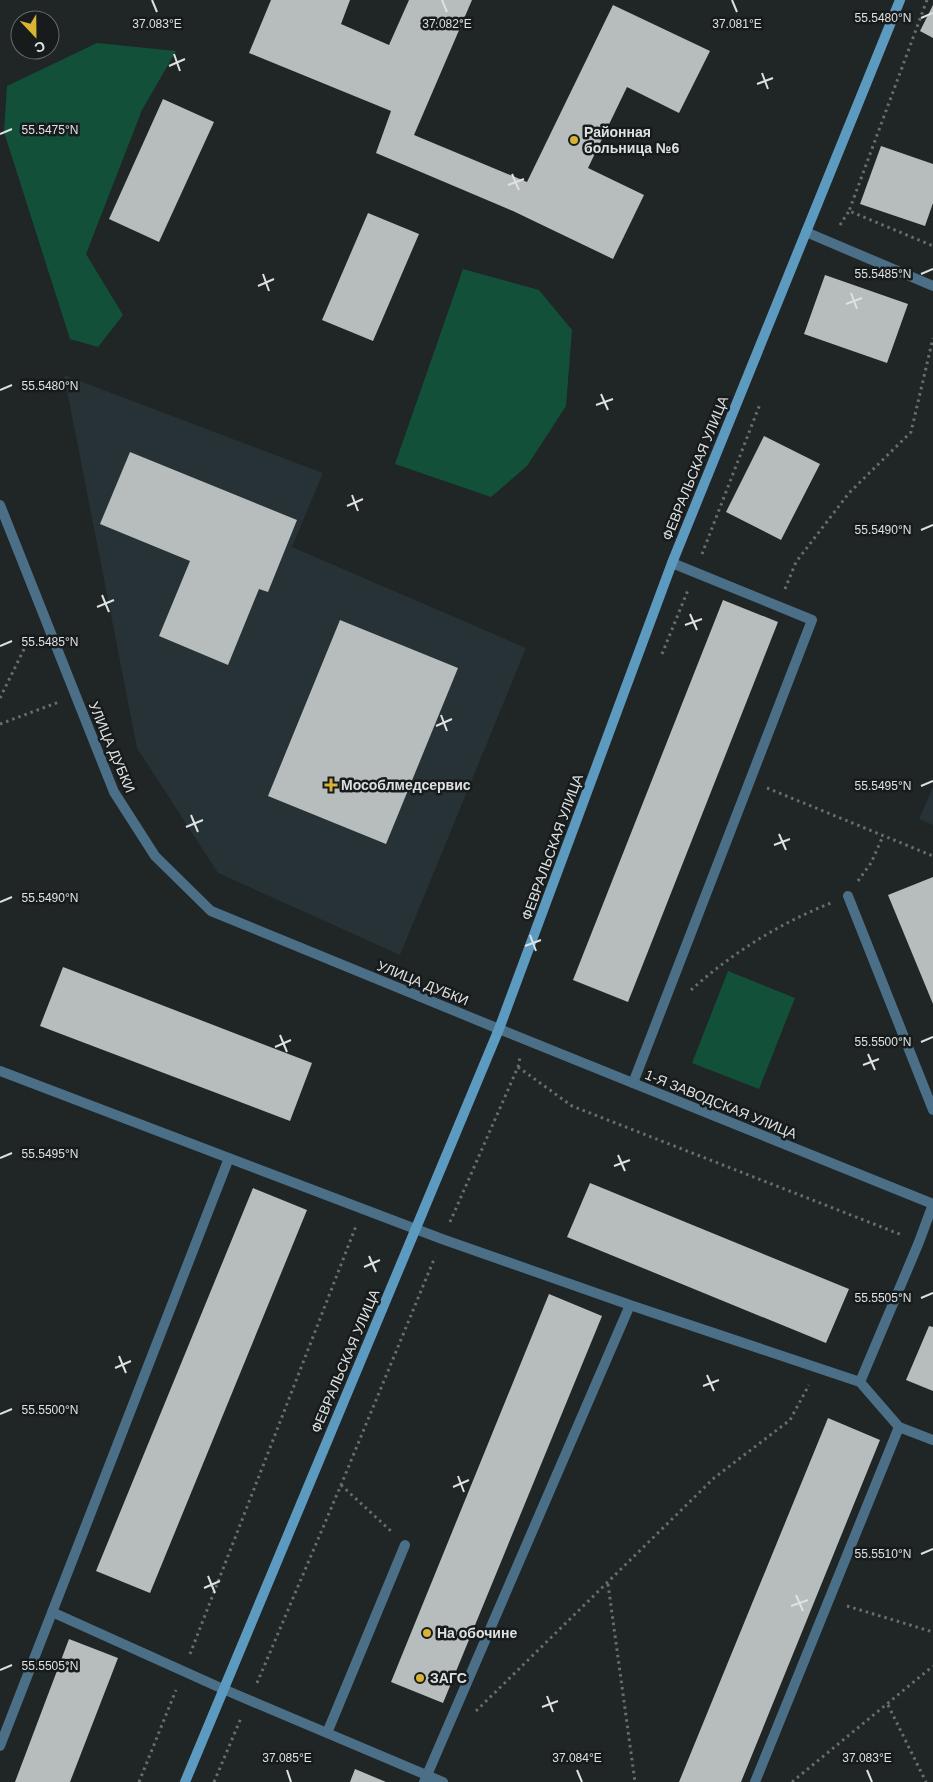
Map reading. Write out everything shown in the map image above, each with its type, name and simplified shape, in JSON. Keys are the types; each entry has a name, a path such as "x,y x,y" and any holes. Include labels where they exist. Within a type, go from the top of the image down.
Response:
{"main road":[{"name":"ФЕВРАЛЬСКАЯ УЛИЦА","path":"185,1782 499,1029 672,563 900,0"}],"street":[{"path":"806,232 933,286"},
{"name":"УЛИЦА ДУБКИ","path":"0,505 114,792 155,856 211,910 499,1029"},
{"path":"633,1083 812,620 672,563"},
{"path":"848,896 933,1110"},
{"name":"1-Я ЗАВОДСКАЯ УЛИЦА","path":"499,1029 933,1204"},
{"path":"0,1071 416,1228 442,1240 860,1382 899,1426 933,1440"},
{"path":"0,1746 230,1158"},
{"path":"860,1382 933,1204"},
{"path":"426,1779 630,1305"},
{"path":"755,1782 899,1426"},
{"path":"327,1733 405,1545"},
{"path":"52,1612 223,1689 327,1733 426,1779 443,1782"}],"path":[{"path":"829,243 849,211 927,0"},
{"path":"849,211 933,246"},
{"path":"778,607 796,562 837,508 849,493 911,432 933,338"},
{"path":"658,662 763,397"},
{"path":"0,698 42,612"},
{"path":"0,724 76,695"},
{"path":"750,781 933,856"},
{"path":"684,996 735,954 796,917 848,896 871,863 883,836"},
{"path":"214,1782 342,1485 442,1240 518,1067 522,1039"},
{"path":"518,1067 572,1106 919,1242"},
{"path":"139,1782 184,1671 363,1208"},
{"path":"472,1715 608,1584 714,1478 790,1420 811,1381"},
{"path":"342,1485 405,1545"},
{"path":"608,1584 635,1782"},
{"path":"829,1601 933,1632"},
{"path":"792,1782 933,1666"},
{"path":"888,1704 926,1782"}],"shaded area":[{"path":"64,375 323,473 292,547 526,648 400,955 218,873 137,748"},
{"path":"933,787 933,825 919,819"}],"green space":[{"path":"97,43 176,51 142,110 86,254 123,315 98,347 70,339 4,132 7,86"},
{"path":"463,269 539,290 572,330 566,406 527,466 491,497 395,464"},
{"path":"728,971 795,998 759,1089 692,1063"}],"building":[{"path":"271,0 350,0 341,24 389,45 409,0 472,0 414,135 527,182 613,5 710,51 679,113 627,87 588,168 644,195 613,259 513,211 376,153 391,111 249,53"},
{"path":"933,5 933,38 920,31"},
{"path":"163,99 214,122 159,242 109,219"},
{"path":"881,146 933,164 933,203 925,226 860,204"},
{"path":"368,213 419,234 373,341 322,320"},
{"path":"825,275 908,304 887,363 804,334"},
{"path":"764,436 820,464 781,540 726,512"},
{"path":"130,452 297,520 268,592 259,589 228,665 159,636 190,561 100,524"},
{"path":"723,600 778,622 628,1002 573,980"},
{"path":"340,620 458,668 386,844 268,796"},
{"path":"933,877 933,1004 888,895"},
{"path":"63,967 312,1063 290,1121 40,1026"},
{"path":"590,1183 849,1289 826,1343 567,1237"},
{"path":"253,1188 307,1210 150,1593 96,1571"},
{"path":"549,1294 602,1316 443,1703 391,1682"},
{"path":"929,1326 933,1327 933,1391 906,1380"},
{"path":"828,1418 880,1440 741,1782 679,1782"},
{"path":"69,1639 118,1658 70,1782 15,1782"},
{"path":"355,1769 386,1782 350,1782"}],"place":[{"name":"Районная больница №6","path":"574,140"},
{"name":"Мособлмедсервис","path":"331,785"},
{"name":"На обочине","path":"427,1633"},
{"name":"ЗАГС","path":"420,1678"}]}
